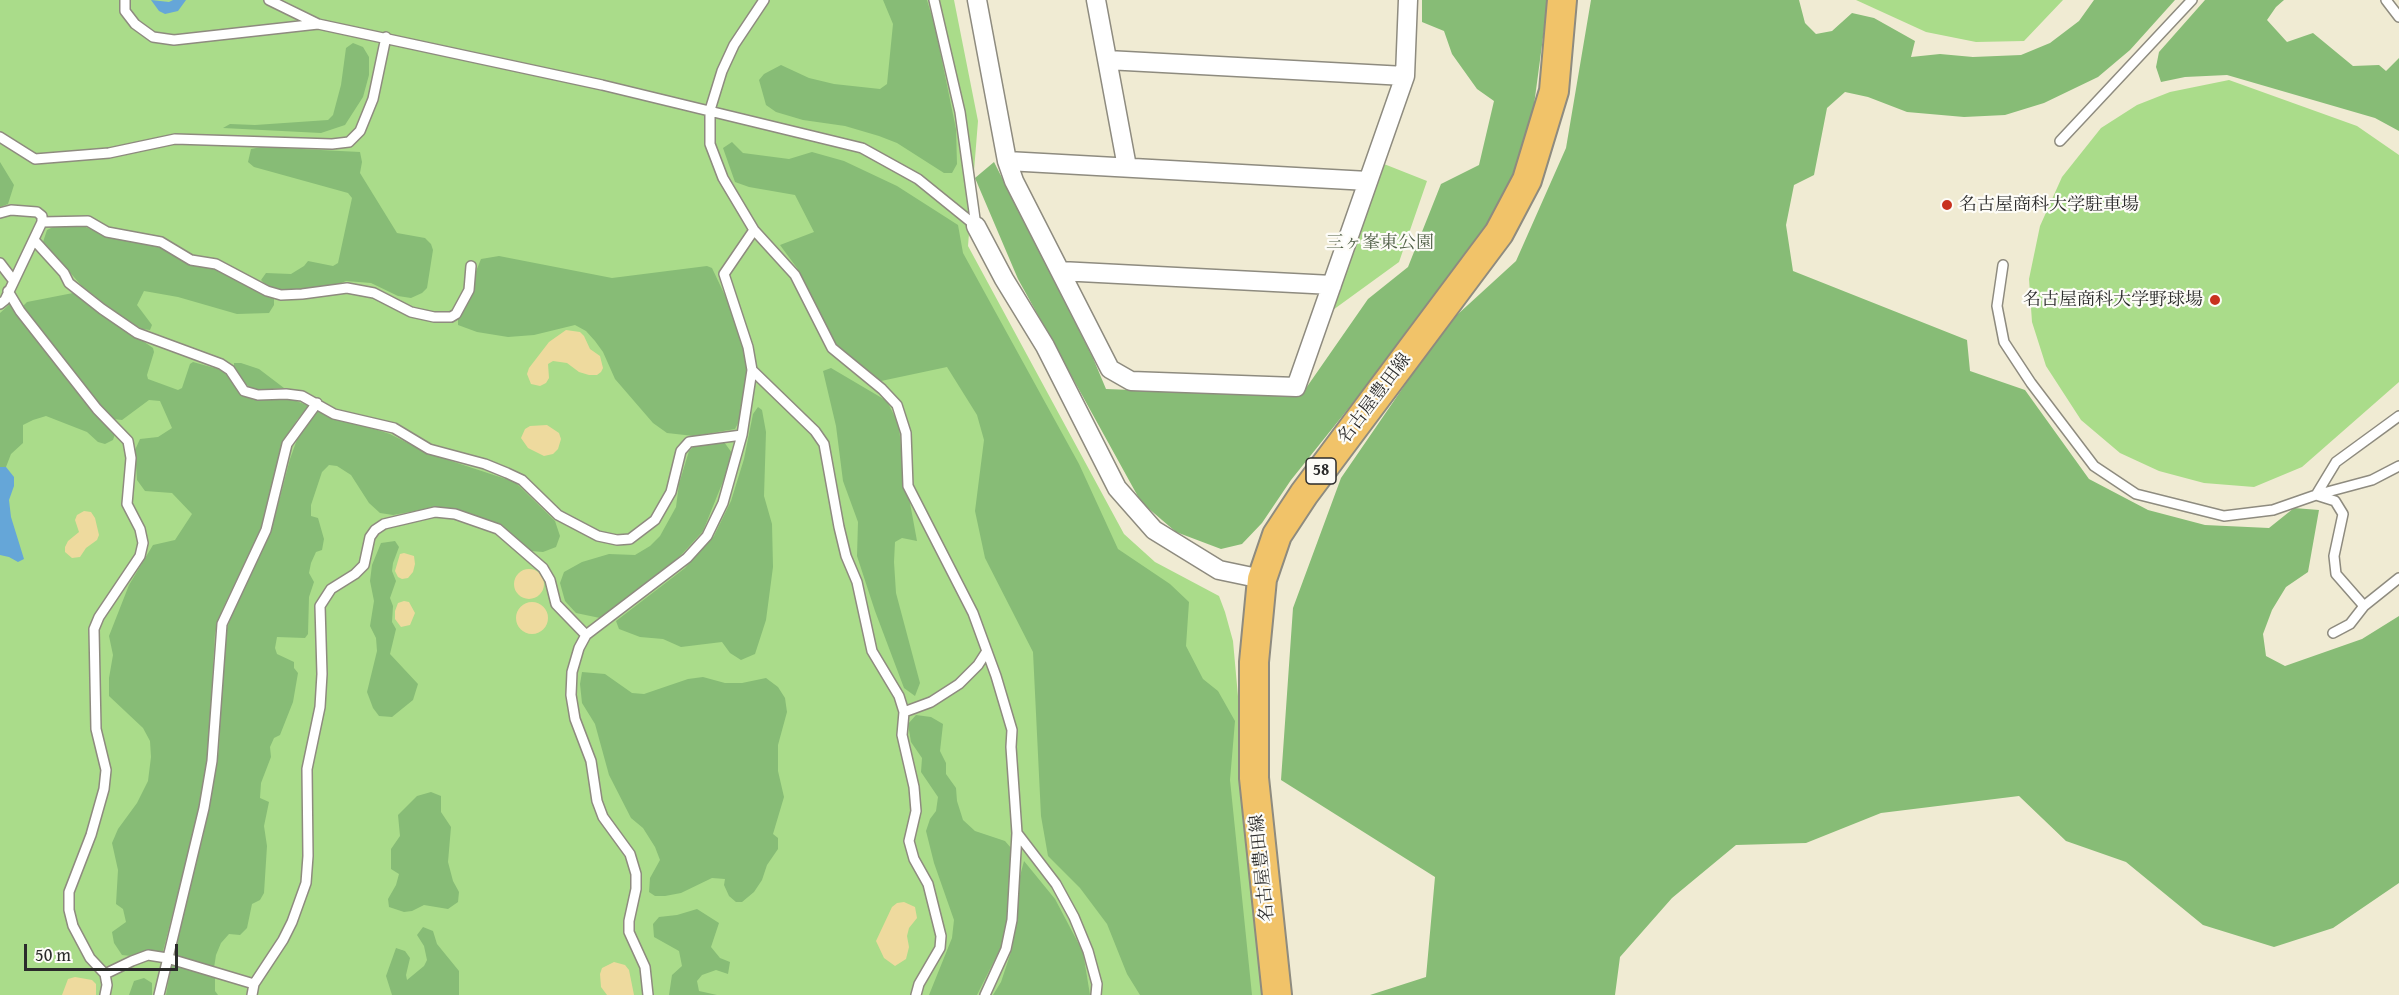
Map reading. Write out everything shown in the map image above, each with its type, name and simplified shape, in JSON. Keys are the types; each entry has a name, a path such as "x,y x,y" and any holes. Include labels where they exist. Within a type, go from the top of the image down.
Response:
{"main road":[{"name":"名古屋豊田線","path":"1277,995 1254,777 1254,662 1262,579 1277,535 1304,494 1499,233 1527,180 1554,91 1562,0"}],"street":[{"path":"977,0 1007,161 1014,181 1110,369 1131,381 1296,387 1405,76 1408,0"},
{"path":"1096,0 1127,167"},
{"path":"1107,60 1405,76"},
{"path":"1007,161 1368,181"},
{"path":"976,226 1004,279 1045,346 1117,488 1154,530 1219,570 1262,579"},
{"path":"1060,270 1332,285"}],"lane":[{"path":"125,0 124,11 135,24 153,37 174,40 318,24"},
{"path":"269,0 318,24 386,37 710,110 862,148 918,179 976,226"},
{"path":"764,0 734,45 722,71 710,110 710,144 723,178 754,230 795,275 832,348 882,388 897,405 906,433 908,486 973,613 987,651 1012,730 1011,747 1017,833 1012,920 1006,949 985,995"},
{"path":"934,0 960,112 976,226"},
{"path":"2060,141 2192,0"},
{"path":"2386,0 2399,17"},
{"path":"0,137 35,159 109,153 176,139 332,144 349,142 360,130 373,99 386,37"},
{"path":"0,213 11,210 37,212 42,216 42,222 34,240 0,304"},
{"path":"42,222 88,221 107,231 161,242 190,260 216,264 274,293 302,294 347,288 374,293 411,312 434,317 451,317 456,314 469,290 471,266"},
{"path":"648,995 645,967 629,932 636,874 630,854 603,817 597,801 591,762 575,719 571,695 572,672 579,648 586,635 687,558 707,536 723,503 742,435 752,370 739,318 724,274 754,230"},
{"path":"34,240 64,273 69,283 102,309 137,333 204,360 221,364 230,370 244,391 258,395 302,396 334,414 394,428 429,449 485,464 507,473 522,480 558,515 571,524 598,536 617,540 630,539 655,520 671,492 681,451 689,442 742,435"},
{"path":"0,263 13,280"},
{"path":"2003,265 1997,306 2004,342 2031,383 2094,466 2136,494 2224,516 2273,510 2316,495 2372,480 2399,466"},
{"path":"8,291 20,311 97,409 128,441 131,458 127,504 140,530 143,543 140,556 99,617 94,629 96,729 106,771 104,789 91,835 69,892 69,910 73,926 90,957 105,974 107,985 105,995"},
{"path":"752,370 815,431 824,444 839,527 846,556 857,582 872,651 899,696 904,712 902,735 914,788 916,811 909,841 914,859 928,884 941,936 940,948 918,984 916,995"},
{"path":"159,995 204,808 212,761 222,624 266,530 287,444 317,404"},
{"path":"2316,495 2336,462 2399,416"},
{"path":"2316,495 2335,501 2343,514 2334,556 2336,574 2364,606"},
{"path":"252,995 254,984 283,940 306,883 308,769 320,707 322,674 320,606 331,589 355,574 364,565 370,537 375,530 384,524 435,512 455,514 498,529 543,568 550,580 556,604 586,635"},
{"path":"2333,633 2350,624 2364,606 2399,578"},
{"path":"904,712 931,702 959,684 978,665 987,651"},
{"path":"1017,833 1056,884 1074,917 1088,951 1096,984 1096,995"},
{"path":"105,974 148,955 167,958 254,984"}],"green space":[{"path":"0,0 954,0 978,121 968,246 1124,534 1155,562 1219,596 1225,612 1233,641 1265,995 0,995"},
{"path":"883,0 927,0 935,27 956,129 957,164 952,173 944,173 897,143 879,136 845,126 803,120 776,112 766,105 759,80 764,74 781,65 809,78 834,84 880,89 887,84 893,24"},
{"path":"1422,0 1548,0 1532,120 1520,163 1503,205 1473,253 1291,480 1262,523 1242,544 1221,549 1176,532 1141,502 1018,279 975,178 994,162 1093,358 1106,389 1287,396 1304,391 1368,299 1408,267 1441,184 1479,165 1494,101 1477,89 1452,54 1444,31 1422,22"},
{"path":"1591,0 1799,0 1805,23 1816,34 1832,31 1852,13 1874,18 1915,41 1911,57 1940,54 1973,57 2021,55 2050,43 2079,21 2094,0 2175,0 2130,50 2098,77 2044,103 2005,115 1964,117 1907,112 1868,97 1845,92 1827,108 1814,175 1794,185 1786,225 1793,271 1967,340 1970,371 2025,390 2089,479 2148,510 2205,525 2269,528 2294,508 2319,510 2308,572 2286,587 2272,610 2263,634 2266,656 2285,666 2362,639 2399,616 2399,883 2333,928 2274,947 2203,925 2126,862 2066,841 2019,796 1881,813 1806,843 1736,845 1672,898 1620,957 1615,995 1370,995 1426,977 1435,877 1281,780 1293,608 1341,478 1446,325 1516,261 1566,148"},
{"path":"1856,0 2063,0 2024,41 1976,42 1926,32"},
{"path":"2205,0 2284,0 2267,20 2287,42 2313,33 2353,66 2379,65 2386,71 2399,58 2399,131 2375,118 2227,75 2185,77 2161,82 2156,67 2159,52"},
{"path":"353,43 363,47 369,57 369,75 363,97 345,125 321,133 223,128 230,124 255,125 328,120 333,115 341,85 346,48"},
{"name":"名古屋商科大学野球場","path":"2229,80 2357,126 2399,155 2399,382 2302,467 2254,487 2204,483 2159,471 2120,453 2081,420 2046,366 2032,322 2029,279 2040,226 2062,177 2101,128 2137,105 2170,92"},
{"path":"732,142 743,153 789,159 812,152 844,161 897,186 958,225 963,253 1079,464 1118,549 1170,584 1189,602 1186,646 1203,679 1218,691 1235,721 1230,780 1252,995 1140,995 1127,974 1107,924 1080,888 1048,856 1041,816 1033,652 985,558 975,511 984,440 977,415 947,367 881,381 836,345 797,268 780,245 814,232 795,195 749,187 735,182 723,148"},
{"path":"261,147 360,152 362,162 360,173 397,233 425,238 431,244 433,250 427,288 411,298 398,296 371,283 346,281 332,287 284,290 268,287 261,280 266,273 291,274 308,261 333,266 338,263 352,198 348,193 254,167 248,162 251,149"},
{"path":"0,162 14,185 8,204 0,207"},
{"name":"三ヶ峯東公園","path":"1384,164 1427,181 1399,262 1326,315"},
{"path":"61,223 83,226 110,237 157,245 187,263 215,268 266,294 274,299 274,305 269,313 237,314 178,297 144,291 137,305 152,325 150,330 142,329 120,316 81,285 43,242 47,230"},
{"path":"499,256 612,278 707,266 712,268 730,306 744,351 747,372 740,419 735,429 694,436 667,433 653,423 615,379 603,352 595,341 586,331 575,325 534,335 508,337 477,332 458,325 458,316 481,259"},
{"path":"73,293 153,348 148,379 178,390 182,388 190,364 193,362 225,373 241,394 254,400 289,398 309,406 297,420 281,446 260,531 222,610 215,633 207,768 163,951 147,951 131,956 122,955 114,943 112,932 126,922 123,909 116,904 118,870 112,843 118,829 137,803 148,781 150,741 143,728 109,696 113,655 109,636 129,585 153,545 175,540 192,514 172,493 145,491 137,480 135,450 140,439 158,437 172,428 160,401 149,400 122,420 113,419 96,401 22,307 27,302"},
{"path":"10,304 93,411 115,434 113,440 105,444 98,442 87,432 46,416 23,425 23,443 11,454 6,467 0,467 0,313"},
{"path":"234,363 259,369 284,388 260,390 251,388 244,383 234,368"},
{"path":"831,368 887,401 899,425 904,485 917,541 902,538 895,542 894,562 896,593 920,683 915,696 904,688 857,556 858,522 843,481 836,426 823,371"},
{"path":"758,407 762,410 766,432 764,496 772,524 773,567 766,620 755,654 741,660 730,653 722,642 681,647 663,639 640,637 619,629 616,621 685,568 714,536 731,501 744,459 753,414"},
{"path":"318,411 390,434 427,453 515,482 555,521 560,536 556,547 543,552 531,551 499,525 458,510 437,507 393,515 380,513 369,503 351,475 337,466 329,465 322,472 311,505 311,516 318,518 324,539 322,550 316,552 309,573 314,582 309,597 308,634 305,638 277,637 275,648 277,654 294,662 294,668 298,673 293,702 280,735 274,738 270,747 271,757 261,783 260,798 269,802 264,826 267,846 264,893 260,900 252,904 247,928 240,935 229,934 221,943 214,968 172,955 203,837 219,750 223,640 238,597 271,532 299,434"},
{"path":"724,442 732,453 728,469 703,531 654,579 600,618 576,613 565,601 560,583 564,572 582,562 609,554 635,555 650,546 660,536 676,507 679,484 689,451 693,447 707,443"},
{"path":"395,541 399,547 393,563 392,571 396,581 390,598 393,606 392,622 396,629 390,654 418,684 413,700 392,717 379,716 367,692 377,651 376,638 370,626 374,601 370,581 372,565 381,543"},
{"path":"582,672 605,674 632,693 644,694 688,679 703,677 725,683 742,683 766,678 778,687 785,698 787,712 778,745 778,771 784,797 773,834 778,838 778,849 767,865 762,880 754,892 742,902 736,902 729,896 724,885 725,879 712,878 681,893 665,896 655,896 649,892 650,878 660,860 643,828 631,818 609,775 595,724 582,703 580,684"},
{"path":"916,715 931,717 943,724 940,751 946,763 946,774 956,788 957,801 963,820 975,831 1005,841 1011,848 1009,913 1001,947 977,995 929,995 952,938 954,920 934,863 926,831 936,811 938,797 921,772 922,758 911,742 908,724"},
{"path":"431,792 441,796 441,812 451,827 448,862 453,881 459,892 458,902 448,909 424,905 404,912 389,907 388,899 399,874 391,869 391,849 400,836 398,815 417,796"},
{"path":"1024,861 1055,899 1083,952 1090,995 993,995 1001,982 1012,949 1020,876"},
{"path":"697,909 719,923 711,947 720,958 730,962 728,974 716,970 702,975 697,981 699,991 717,995 669,995 672,975 682,966 679,951 654,937 653,924 659,917"},
{"path":"423,927 433,931 437,944 459,971 459,995 392,995 386,976 396,948 405,951 410,958 407,980 424,966 427,960 424,946 417,935"},
{"path":"178,964 215,974 215,991 218,995 166,995 171,966"},
{"path":"144,978 152,983 152,995 129,995 134,981"}],"sand":[{"path":"566,330 580,332 584,336 590,349 600,356 603,368 601,372 597,375 589,375 579,372 567,363 553,361 548,364 549,378 546,383 540,386 531,384 527,374 529,368 549,342"},
{"path":"547,425 559,433 561,439 558,449 553,454 544,456 528,448 521,438 525,429 530,426"},
{"path":"84,511 91,512 95,518 99,535 80,557 72,558 65,552 65,547 68,541 79,532 75,520 77,515"},
{"path":"400,554 414,556 415,564 408,578 402,579 395,571"},
{"path":"529,569 535,570 543,578 543,590 535,598 529,599 523,598 515,590 514,584 515,578 523,570"},
{"path":"409,602 415,613 410,625 401,627 395,619 395,611 398,603"},
{"path":"532,602 544,606 548,618 544,630 532,634 520,630 516,618 520,606"},
{"path":"904,902 915,907 917,918 909,928 907,936 909,947 906,959 895,966 884,958 876,941 892,907"},
{"path":"614,962 625,965 629,970 634,995 607,995 601,987 602,968"},
{"path":"75,977 92,980 96,984 96,995 62,995 68,979"}],"water":[{"path":"151,0 169,2 186,0 178,11 165,14 159,11"},
{"path":"0,467 6,467 14,477 14,486 9,500 11,517 24,559 18,562 0,555"}],"place":[{"name":"名古屋商科大学駐車場","path":"1947,205"},
{"name":"名古屋商科大学野球場","path":"2215,300"}]}
